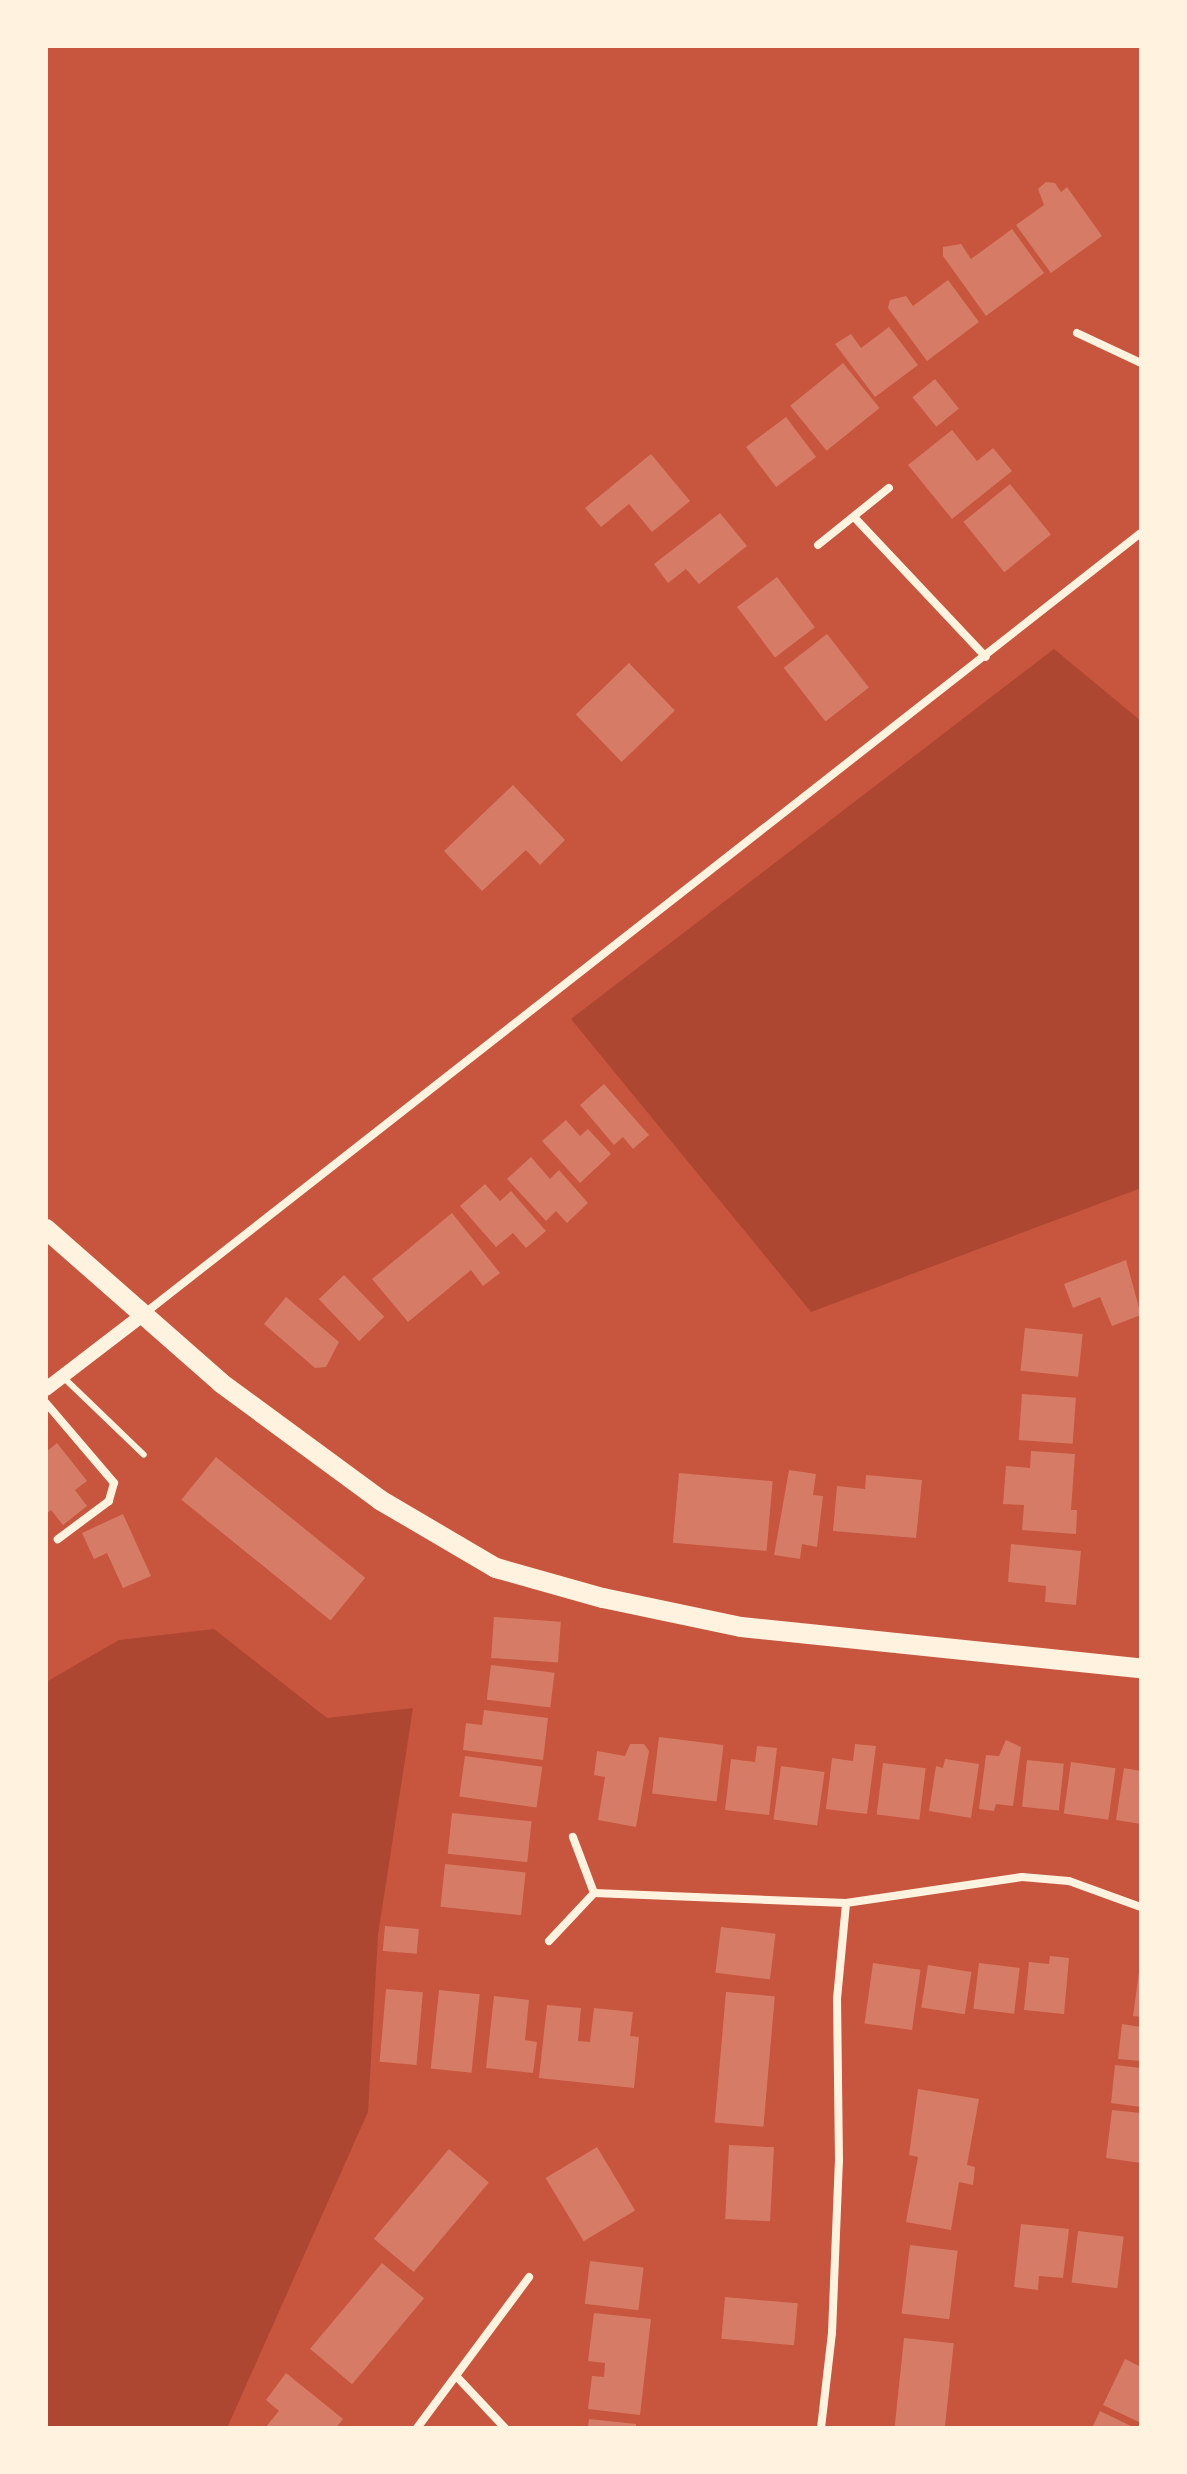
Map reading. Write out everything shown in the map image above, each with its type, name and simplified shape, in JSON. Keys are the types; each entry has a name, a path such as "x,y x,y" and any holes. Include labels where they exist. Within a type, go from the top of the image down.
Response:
{"main road":[{"path":"46,1229 141,1316 221,1383 380,1500 496,1568 603,1598 741,1627 1141,1668"}],"street":[{"path":"1077,333 1141,363"},
{"path":"818,545 889,488"},
{"path":"854,517 986,657"},
{"path":"46,1389 1141,533"},
{"path":"46,1403 114,1483 109,1501 58,1539"},
{"path":"573,1837 594,1893"},
{"path":"549,1941 594,1893 846,1903 1022,1877 1069,1881 1141,1907"},
{"path":"821,2428 832,2333 839,2161 837,1999 846,1903"},
{"path":"417,2428 458,2378 529,2277"},
{"path":"458,2378 505,2428"}],"lane":[{"path":"63,1377 144,1455"}],"shaded area":[{"path":"1054,649 1141,721 1141,1188 811,1312 571,1019"},
{"path":"214,1629 327,1718 413,1708 378,1935 368,2112 227,2428 46,2428 46,1682 119,1640"}],"building":[{"path":"1046,182 1055,183 1061,192 1067,187 1102,236 1051,273 1016,225 1044,205 1038,189"},
{"path":"1012,229 1044,273 986,316 943,256 943,247 961,244 971,259"},
{"path":"948,280 979,322 927,361 888,308 890,300 906,296 913,306"},
{"path":"889,327 918,365 875,397 835,344 851,334 861,348"},
{"path":"843,363 880,408 827,451 790,406"},
{"path":"935,379 959,409 936,427 912,397"},
{"path":"786,417 816,457 776,487 746,447"},
{"path":"952,430 977,461 993,448 1012,471 952,519 908,465"},
{"path":"651,454 690,501 652,532 629,504 601,527 585,508"},
{"path":"1010,484 1051,535 1004,572 963,522"},
{"path":"720,513 747,546 699,584 686,569 668,583 654,564"},
{"path":"777,577 815,627 775,657 737,607"},
{"path":"827,634 869,688 826,721 784,668"},
{"path":"629,663 675,710 622,762 576,714"},
{"path":"513,785 565,840 540,865 526,850 482,891 444,851"},
{"path":"604,1084 649,1135 633,1149 623,1137 614,1145 580,1105"},
{"path":"566,1120 580,1136 588,1129 611,1154 580,1183 542,1141"},
{"path":"531,1157 550,1179 559,1170 588,1203 567,1223 556,1211 546,1221 507,1179"},
{"path":"485,1184 500,1201 511,1191 546,1231 526,1248 513,1233 496,1247 460,1206"},
{"path":"452,1213 500,1273 483,1286 471,1270 408,1322 372,1279"},
{"path":"1126,1260 1141,1315 1112,1326 1100,1297 1073,1308 1064,1284"},
{"path":"344,1275 384,1317 359,1341 319,1299"},
{"path":"286,1297 339,1342 326,1367 315,1368 264,1324"},
{"path":"1025,1328 1083,1334 1078,1377 1021,1371"},
{"path":"1022,1394 1076,1398 1073,1444 1019,1440"},
{"path":"57,1443 87,1481 75,1490 87,1506 63,1525 51,1510 46,1514 46,1452"},
{"path":"1031,1451 1075,1454 1071,1510 1077,1510 1076,1534 1022,1530 1024,1505 1003,1504 1006,1466 1030,1468"},
{"path":"216,1457 365,1578 331,1621 181,1500"},
{"path":"789,1470 816,1474 813,1495 823,1496 817,1547 802,1544 800,1559 774,1555"},
{"path":"679,1473 773,1481 767,1551 673,1543"},
{"path":"866,1475 922,1480 916,1538 833,1531 837,1486 865,1489"},
{"path":"123,1514 151,1576 123,1588 107,1553 94,1559 82,1533"},
{"path":"1011,1544 1081,1551 1076,1605 1045,1602 1046,1586 1008,1582"},
{"path":"494,1617 561,1622 558,1663 491,1658"},
{"path":"491,1665 555,1673 550,1708 487,1700"},
{"path":"484,1710 548,1718 543,1760 463,1750 466,1723 482,1725"},
{"path":"659,1737 724,1745 717,1801 652,1794"},
{"path":"1006,1740 1021,1747 1013,1806 996,1804 994,1811 979,1809 986,1755 999,1756"},
{"path":"630,1744 644,1744 649,1751 636,1827 598,1820 605,1777 594,1775 597,1751 625,1756"},
{"path":"855,1744 876,1746 867,1814 826,1809 832,1758 853,1761"},
{"path":"757,1746 777,1748 769,1815 725,1810 731,1759 755,1762"},
{"path":"465,1756 542,1767 537,1807 459,1797"},
{"path":"945,1759 979,1764 971,1818 929,1811 936,1766 943,1768"},
{"path":"1027,1760 1064,1764 1059,1811 1022,1807"},
{"path":"1071,1762 1116,1768 1108,1820 1064,1813"},
{"path":"883,1763 926,1768 919,1820 877,1815"},
{"path":"781,1766 825,1772 817,1826 773,1819"},
{"path":"1124,1768 1141,1771 1141,1824 1116,1820"},
{"path":"452,1813 532,1821 527,1862 448,1854"},
{"path":"445,1864 526,1872 521,1915 441,1907"},
{"path":"385,1926 419,1929 417,1954 383,1951"},
{"path":"721,1927 776,1934 770,1979 715,1973"},
{"path":"1050,1956 1069,1958 1064,2014 1024,2010 1029,1962 1049,1964"},
{"path":"873,1963 921,1970 912,2030 865,2023"},
{"path":"979,1963 1020,1968 1014,2014 973,2009"},
{"path":"928,1965 971,1972 965,2014 921,2007"},
{"path":"1141,1972 1141,2017 1133,2016"},
{"path":"386,1989 423,1992 416,2065 380,2062"},
{"path":"439,1990 480,1994 472,2073 431,2069"},
{"path":"726,1992 775,1996 763,2127 715,2123"},
{"path":"494,1996 529,2000 525,2040 537,2042 533,2073 486,2068"},
{"path":"547,2005 581,2008 578,2041 590,2042 594,2008 633,2012 630,2036 639,2037 634,2088 539,2078"},
{"path":"1122,2024 1141,2027 1141,2061 1118,2059"},
{"path":"1115,2065 1141,2068 1141,2107 1111,2103"},
{"path":"918,2089 979,2099 967,2165 975,2167 973,2185 959,2182 951,2230 906,2222 918,2157 909,2155"},
{"path":"1112,2110 1141,2113 1141,2163 1106,2158"},
{"path":"729,2145 774,2147 770,2221 725,2219"},
{"path":"597,2147 635,2210 584,2241 546,2178"},
{"path":"449,2149 489,2182 414,2272 374,2239"},
{"path":"1021,2224 1069,2229 1063,2278 1039,2276 1038,2290 1014,2287"},
{"path":"1078,2231 1124,2237 1117,2288 1072,2283"},
{"path":"910,2245 958,2251 949,2319 902,2313"},
{"path":"590,2261 644,2268 638,2310 585,2304"},
{"path":"382,2263 424,2298 352,2384 310,2349"},
{"path":"725,2297 798,2303 794,2345 721,2339"},
{"path":"594,2313 651,2319 640,2415 588,2409 592,2376 604,2377 605,2363 588,2361"},
{"path":"904,2338 954,2343 945,2428 895,2428"},
{"path":"1125,2359 1141,2367 1141,2423 1103,2405"},
{"path":"286,2373 343,2419 336,2428 265,2428 279,2411 266,2400"},
{"path":"1100,2411 1135,2428 1092,2428"},
{"path":"589,2419 636,2424 636,2428 588,2428"}]}
